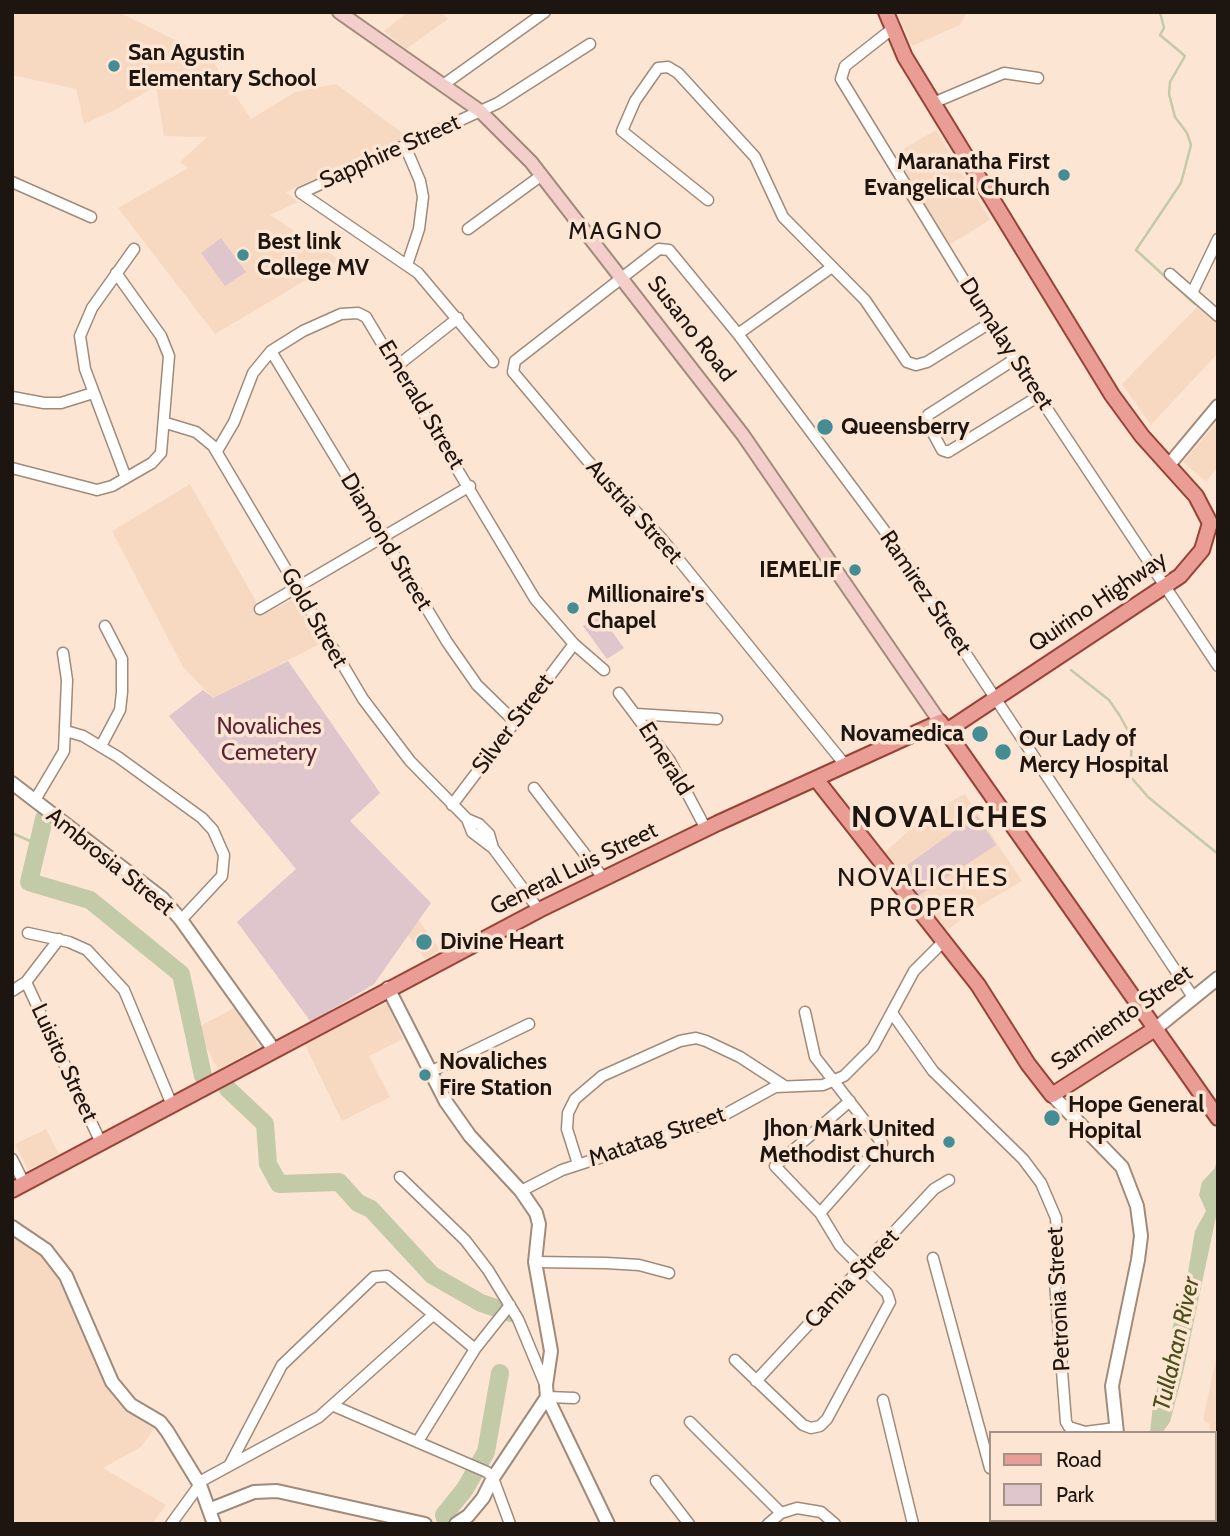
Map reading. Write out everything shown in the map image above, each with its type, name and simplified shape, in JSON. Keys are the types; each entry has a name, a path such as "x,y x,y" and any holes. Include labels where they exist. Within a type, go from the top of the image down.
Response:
{"main road":[{"name":"Susano Road","path":"339,12 480,111 542,175 743,435 944,726"},
{"name":"Quirino Highway","path":"886,12 892,29 933,103 1114,398 1168,466 1201,502 1214,522 1202,550 1188,568 1167,585 995,699 944,726"},
{"name":"General Luis Street","path":"18,1187 539,910 816,779 944,726"},
{"path":"944,726 1218,1118"},
{"path":"816,779 996,1010 1028,1064 1052,1095"},
{"name":"Sarmiento Street","path":"1052,1095 1154,1029"}],"street":[{"path":"443,85 545,12"},
{"name":"Dumalay Street","path":"892,29 845,66 841,79 990,323 1167,585 1218,666"},
{"name":"Sapphire Street","path":"407,265 301,193 498,103 590,44"},
{"path":"708,200 622,131 635,101 658,68 668,67 678,72 755,157 783,217 865,300 911,364 921,364 934,359 990,323"},
{"path":"933,103 1004,73 1038,78"},
{"path":"405,146 420,181 423,197 421,221 407,265 458,318 493,362"},
{"path":"468,229 542,175"},
{"path":"12,182 91,218"},
{"path":"1192,293 1218,239"},
{"path":"127,478 93,393 80,349 80,336 88,316 134,249"},
{"name":"Ramirez Street","path":"621,278 659,249 669,250 738,334 884,530 1193,997"},
{"path":"738,334 832,267"},
{"path":"12,468 97,490 127,478 158,458 166,423 170,364 166,345 116,273"},
{"path":"1170,274 1218,316"},
{"name":"Austria Street","path":"621,278 515,361 513,372 587,460 662,539 754,657 846,766"},
{"name":"Emerald Street","path":"217,451 234,422 253,373 271,351 326,320 341,314 358,313 371,323 535,599 574,644 604,670"},
{"path":"397,366 458,318"},
{"name":"Diamond Street","path":"271,351 461,664 490,699 515,722"},
{"path":"1015,359 928,415 926,422 942,450 948,452 1039,396"},
{"path":"12,397 61,403 93,393"},
{"path":"1168,466 1218,405"},
{"name":"Gold Street","path":"166,423 196,432 217,451 296,588 380,723 410,761 452,805 489,834 493,848 539,910"},
{"path":"260,609 470,486"},
{"path":"101,746 120,710 122,692 122,659 106,625"},
{"name":"Silver Street","path":"452,805 574,644"},
{"path":"35,800 59,761 66,731 67,680 63,653"},
{"name":"Emerald","path":"619,693 670,761 706,829"},
{"path":"636,715 717,719"},
{"path":"66,731 101,746 202,818 221,843 225,863 222,876 181,920"},
{"name":"Ambrosia Street","path":"12,783 148,886 181,920 274,1050"},
{"path":"534,788 604,879"},
{"path":"28,933 59,939 87,950 124,990 172,1105"},
{"path":"12,991 26,982 59,939"},
{"path":"834,1082 862,1060 915,971 925,957 943,942"},
{"name":"Sarmiento Street","path":"1154,1029 1218,978"},
{"name":"Luisito Street","path":"26,982 101,1143"},
{"path":"388,988 459,1121 521,1191 536,1213 539,1224 535,1262 551,1351 546,1391 474,1510 456,1524"},
{"path":"805,1012 813,1052 882,1143 820,1213"},
{"name":"Petronia Street","path":"892,1013 933,1071 1023,1159 1041,1183 1056,1218 1055,1282 1066,1422 1069,1427 1081,1431"},
{"path":"432,1071 529,1024"},
{"path":"578,1164 567,1129 568,1113 575,1099 602,1076 681,1041 695,1038 706,1041 740,1057 783,1085"},
{"name":"Matatag Street","path":"521,1191 546,1175 713,1121 783,1085 823,1085 834,1082"},
{"path":"1052,1095 1122,1167 1138,1206 1141,1236 1138,1260 1112,1386 1117,1430"},
{"path":"735,1360 803,1425 811,1428 820,1426 827,1419 890,1302 887,1293 840,1246 820,1213 775,1166 850,1101"},
{"path":"12,1159 18,1187"},
{"path":"400,1177 465,1240 510,1305 546,1391 608,1524"},
{"name":"Camia Street","path":"756,1381 934,1189 949,1180"},
{"path":"12,1227 55,1260 75,1293 112,1382 122,1398 160,1422 200,1485 211,1509 214,1524"},
{"path":"933,1258 988,1461"},
{"path":"535,1262 639,1265 668,1273"},
{"path":"229,1466 282,1365 374,1277 381,1275 475,1349"},
{"path":"418,1441 475,1349 496,1319 510,1305"},
{"path":"171,1524 200,1485 334,1406 433,1315"},
{"path":"546,1391 575,1398"},
{"path":"883,1400 912,1524"},
{"path":"334,1406 475,1465 493,1478 510,1524"},
{"path":"690,1422 780,1513"},
{"path":"656,1481 689,1524"},
{"path":"211,1509 254,1492 278,1491 425,1524"},
{"path":"768,1524 780,1513 797,1508 821,1512 835,1524"}],"shaded area":[{"path":"12,12 118,12 210,57 251,119 295,92 336,84 408,137 286,192 298,202 270,215 340,260 215,334 118,208 188,168 180,162 207,137 164,136 156,86 84,124 76,89 12,75"},
{"path":"408,12 441,12 448,19 406,49 384,31"},
{"path":"897,12 967,12 960,25 912,46"},
{"path":"936,130 990,220 949,245 895,154"},
{"path":"1198,306 1218,323 1218,353 1151,425 1122,384"},
{"path":"1218,421 1218,467 1206,482 1183,462"},
{"path":"190,484 263,614 296,598 322,643 213,698 183,667 112,531"},
{"path":"965,794 1022,881 976,908 944,933 884,853 927,814"},
{"name":"Divine Heart","path":"418,919 440,950 425,959 407,934"},
{"path":"387,1003 403,1039 369,1056 390,1097 342,1121 304,1043"},
{"path":"238,1006 259,1047 218,1069 196,1028"},
{"path":"46,1129 59,1154 28,1170 15,1144"},
{"path":"12,1230 52,1261 119,1397 156,1426 141,1447 103,1468 166,1505 152,1524 12,1524"},
{"path":"1216,1359 1218,1524 1186,1524 1216,1522 1216,1431 1209,1431 1210,1424 1203,1420"}],"green space":[{"path":"221,238 246,272 225,286 201,253"},
{"path":"600,615 624,648 607,659 583,626"},
{"name":"Novaliches Cemetery","path":"288,661 380,793 350,821 431,903 374,984 311,1022 237,922 296,869 169,716 203,690 213,698"},
{"path":"977,815 996,845 918,896 899,871"}],"water":[{"name":"Tullahan River","path":"1218,1152 1218,1207 1183,1373 1170,1422 1163,1431 1150,1431 1153,1404 1161,1375 1170,1358 1172,1329 1186,1284 1195,1231 1206,1211 1199,1195 1202,1182 1215,1168"}],"waterway":[{"path":"1160,12 1164,28 1160,35 1185,56 1170,82 1169,94 1175,117 1187,133 1191,145 1181,183 1136,250 1195,304"},
{"path":"1071,670 1109,700 1120,716 1132,738 1130,776 1148,797 1218,854"},
{"path":"44,819 29,882 90,900 181,974 203,1076"},
{"path":"12,833 39,845"},
{"path":"228,1089 265,1124 268,1164 279,1184 339,1182 358,1203 371,1209 432,1275 481,1303 511,1313"},
{"path":"447,1523 444,1515 465,1489 486,1452 500,1373"}],"place":[{"name":"San Agustin Elementary School","path":"114,66"},
{"name":"Maranatha First Evangelical Church","path":"1064,175"},
{"name":"Best link College MV","path":"243,255"},
{"name":"Queensberry","path":"825,427"},
{"name":"IEMELIF","path":"855,570"},
{"name":"Millionaire's Chapel","path":"573,608"},
{"name":"Novamedica","path":"980,734"},
{"name":"Our Lady of Mercy Hospital","path":"1003,752"},
{"name":"Divine Heart","path":"424,942"},
{"name":"Novaliches Fire Station","path":"425,1075"},
{"name":"Hope General Hopital","path":"1052,1118"},
{"name":"Jhon Mark United Methodist Church","path":"949,1142"}],"district":[{"name":"MAGNO","path":"616,232"},
{"name":"NOVALICHES","path":"950,818"},
{"name":"NOVALICHES PROPER","path":"923,893"}]}
